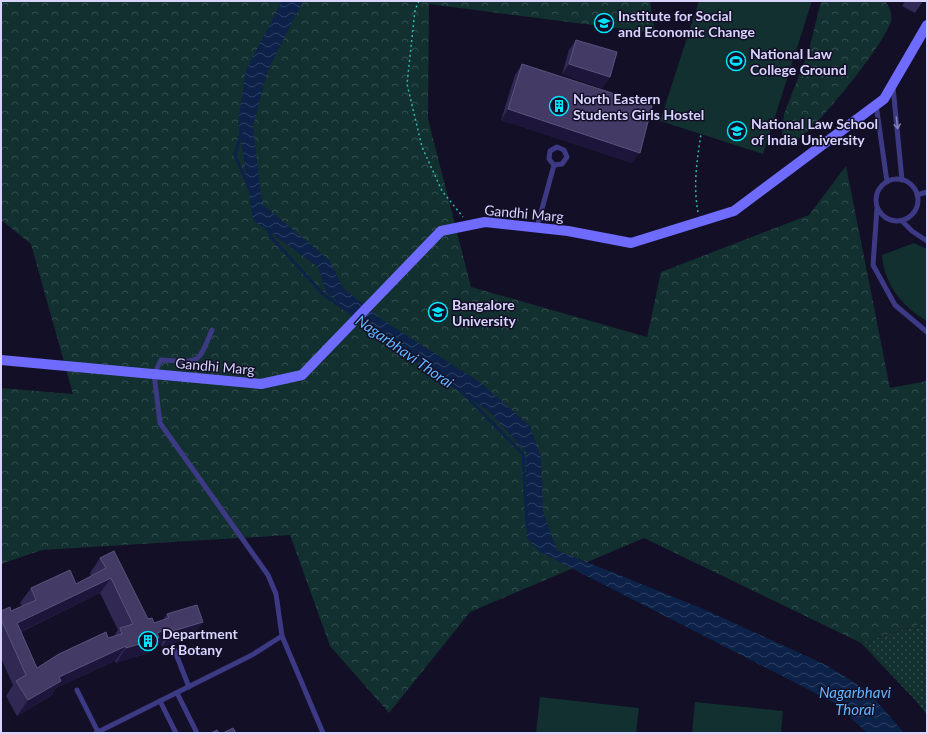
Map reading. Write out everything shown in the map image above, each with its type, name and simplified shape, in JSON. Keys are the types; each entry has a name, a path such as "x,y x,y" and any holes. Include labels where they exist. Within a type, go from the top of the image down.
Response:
{"main road":[{"name":"Gandhi Marg","path":"1,360 261,384 302,375 441,231 485,222 568,231 631,243 734,211 884,99 927,25"}],"lane":[{"path":"893,84 902,180"},
{"path":"876,104 887,182"},
{"path":"537,227 554,165"},
{"path":"877,208 884,217 889,220 902,221 914,213 918,203 914,188 902,180 895,180 887,182 878,192 876,202 877,208 873,265 895,305 927,332"},
{"path":"917,195 927,192"},
{"path":"902,221 912,232 927,241"},
{"path":"212,330 201,357 195,361 161,360 154,374 160,423 268,575 276,594 282,636 323,733"},
{"path":"77,690 97,733 252,655 282,636"},
{"path":"174,649 189,687"},
{"path":"177,693 197,733"},
{"path":"160,701 176,733"}],"path":[{"path":"419,1 415,10 407,84 422,147 442,191 470,225"},
{"path":"700,221 696,197 697,157 701,134"}],"green space":[{"name":"Bangalore University","path":"1,1 650,1 655,33 429,4 428,119 471,287 647,337 661,272 809,215 846,166 890,388 927,381 927,622 861,643 644,538 470,612 389,713 330,646 290,535 42,550 1,564 1,388 73,394 31,244 1,220"},
{"name":"National Law College Ground","path":"699,1 812,1 763,154 660,121"},
{"path":"821,1 885,1 891,13 891,21 877,47 837,100 801,137 789,141 782,135 784,114 809,50"},
{"path":"914,243 927,249 927,321 902,302 886,276 883,266 882,255"},
{"path":"927,622 927,715 917,702 861,643"},
{"path":"540,697 639,708 636,733 536,733"},
{"path":"695,702 783,711 781,733 692,733"}],"water":[{"name":"Nagarbhavi Thorai","path":"282,1 303,1 267,72 253,126 262,204 329,260 343,288 384,321 481,383 530,426 541,457 543,512 557,550 701,608 826,665 868,691 904,733 867,733 835,703 540,552 527,538 526,452 490,412 382,340 326,292 318,267 253,220 238,122 246,70"}],"building":[{"path":"576,40 617,52 610,77 569,64"},
{"name":"North Eastern Students Girls Hostel","path":"522,64 652,106 640,153 508,109"},
{"path":"114,551 148,619 152,618 154,623 169,618 167,614 197,605 203,622 173,631 172,628 157,633 159,638 126,648 126,646 59,677 61,681 28,700 16,681 26,675 1,619 1,611 10,607 11,611 36,600 31,588 70,570 76,584 106,568 100,558","holes":["111,578 133,624 120,628 122,634 108,638 106,632 59,654 37,668 17,623"]},
{"path":"233,728 236,733 223,733"},
{"path":"217,730 219,733 211,733"}],"waterway":[{"name":"Nagarbhavi Thorai","path":"241,133 235,155 249,188"},
{"name":"Nagarbhavi Thorai","path":"268,229 271,237 324,295 354,315"},
{"name":"Nagarbhavi Thorai","path":"464,394 523,454 527,527 529,529"}],"place":[{"name":"Institute for Social and Economic Change","path":"604,23"},
{"name":"National Law College Ground","path":"736,61"},
{"name":"North Eastern Students Girls Hostel","path":"559,106"},
{"name":"National Law School of India University","path":"737,131"},
{"name":"Bangalore University","path":"438,312"},
{"name":"Department of Botany","path":"148,641"}]}
